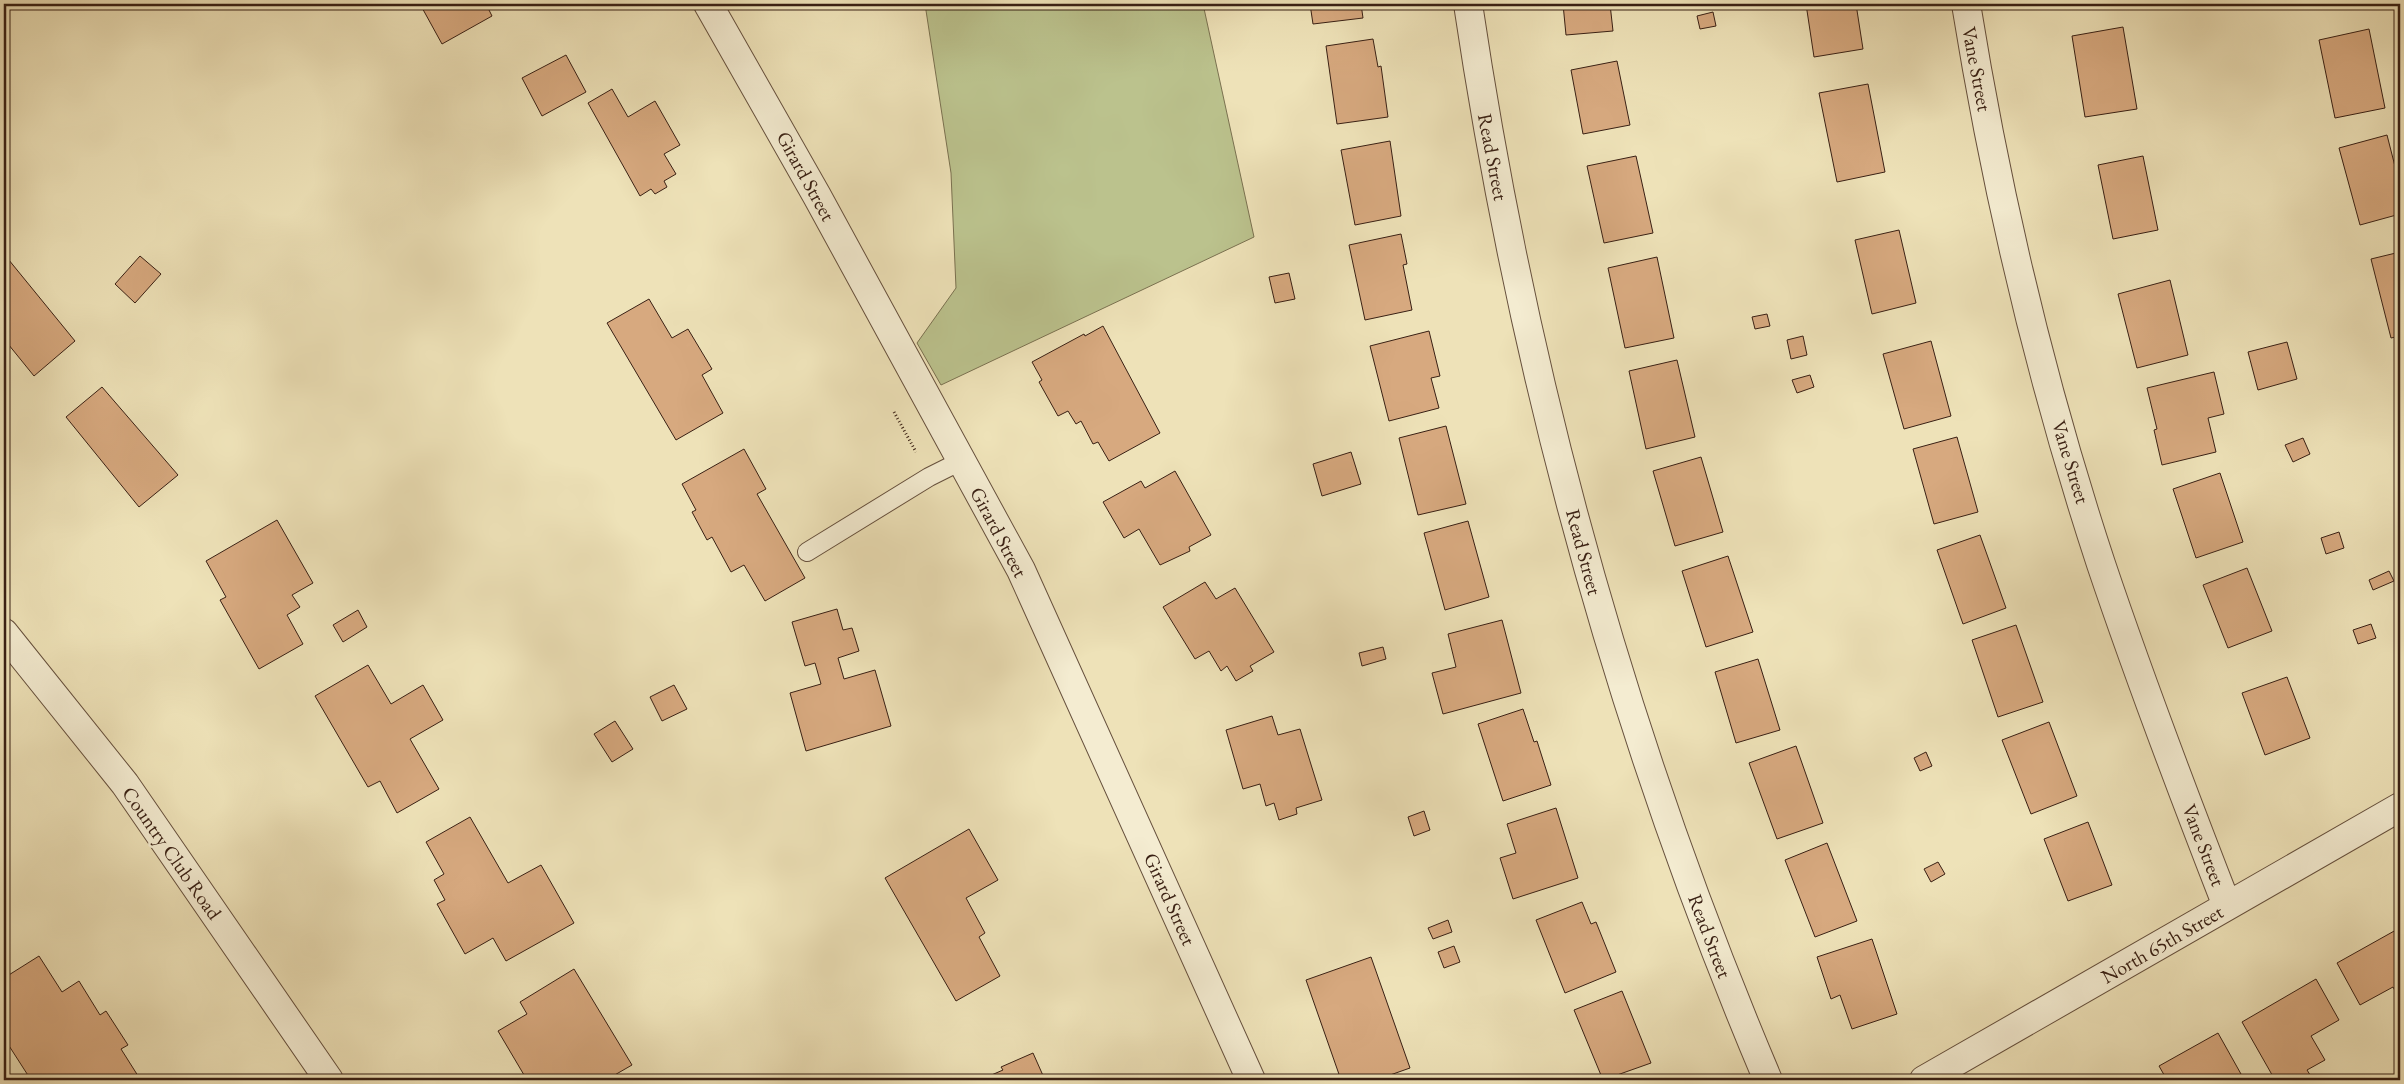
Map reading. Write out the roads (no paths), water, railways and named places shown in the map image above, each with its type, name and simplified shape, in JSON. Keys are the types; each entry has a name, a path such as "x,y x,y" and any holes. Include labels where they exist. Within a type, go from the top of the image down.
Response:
{"street":[{"name":"Girard Street","path":"708,4 817,196 1021,570 1251,1080"},
{"name":"Read Street","path":"1468,4 1486,124 1517,280 1553,436 1590,579 1635,727 1684,869 1740,1015 1768,1080"},
{"name":"Vane Street","path":"1966,4 1976,67 2012,239 2054,408 2110,590 2149,701 2227,906"},
{"name":"Country Club Road","path":"4,633 125,784 329,1080"},
{"name":"North 65th Street","path":"1924,1080 2400,807"}],"lane":[{"path":"807,552 929,477 961,461"}]}
